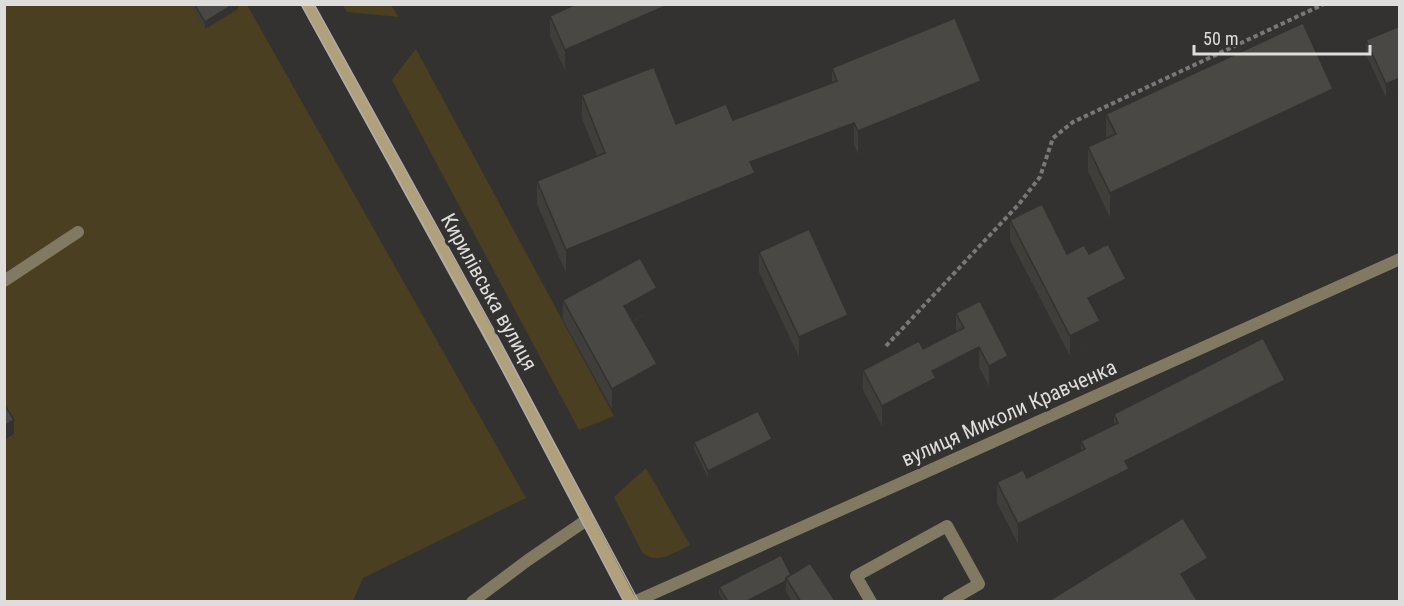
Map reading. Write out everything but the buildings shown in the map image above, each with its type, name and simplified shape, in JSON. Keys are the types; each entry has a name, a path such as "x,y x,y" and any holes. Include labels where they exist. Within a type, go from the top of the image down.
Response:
{"main road":[{"name":"Кирилівська вулиця","path":"307,4 470,298 633,602"}],"street":[{"path":"4,281 78,232"},
{"name":"вулиця Миколи Кравченка","path":"633,602 1400,259"},
{"path":"472,602 588,519"},
{"path":"871,602 856,576 947,526 979,584 948,602"}],"path":[{"path":"886,346 1019,204 1040,177 1053,138 1072,122 1324,4"}],"shaded area":[{"path":"4,5 247,5 526,498 363,578 353,601 5,601"},
{"path":"343,5 391,5 399,17 347,12"},
{"path":"416,49 614,416 579,430 392,80"},
{"path":"646,468 690,545 659,558 647,556 642,552 614,497"}],"tram line":[{"path":"301,4 485,337 624,602"},
{"path":"314,4 495,332 639,602"}]}
